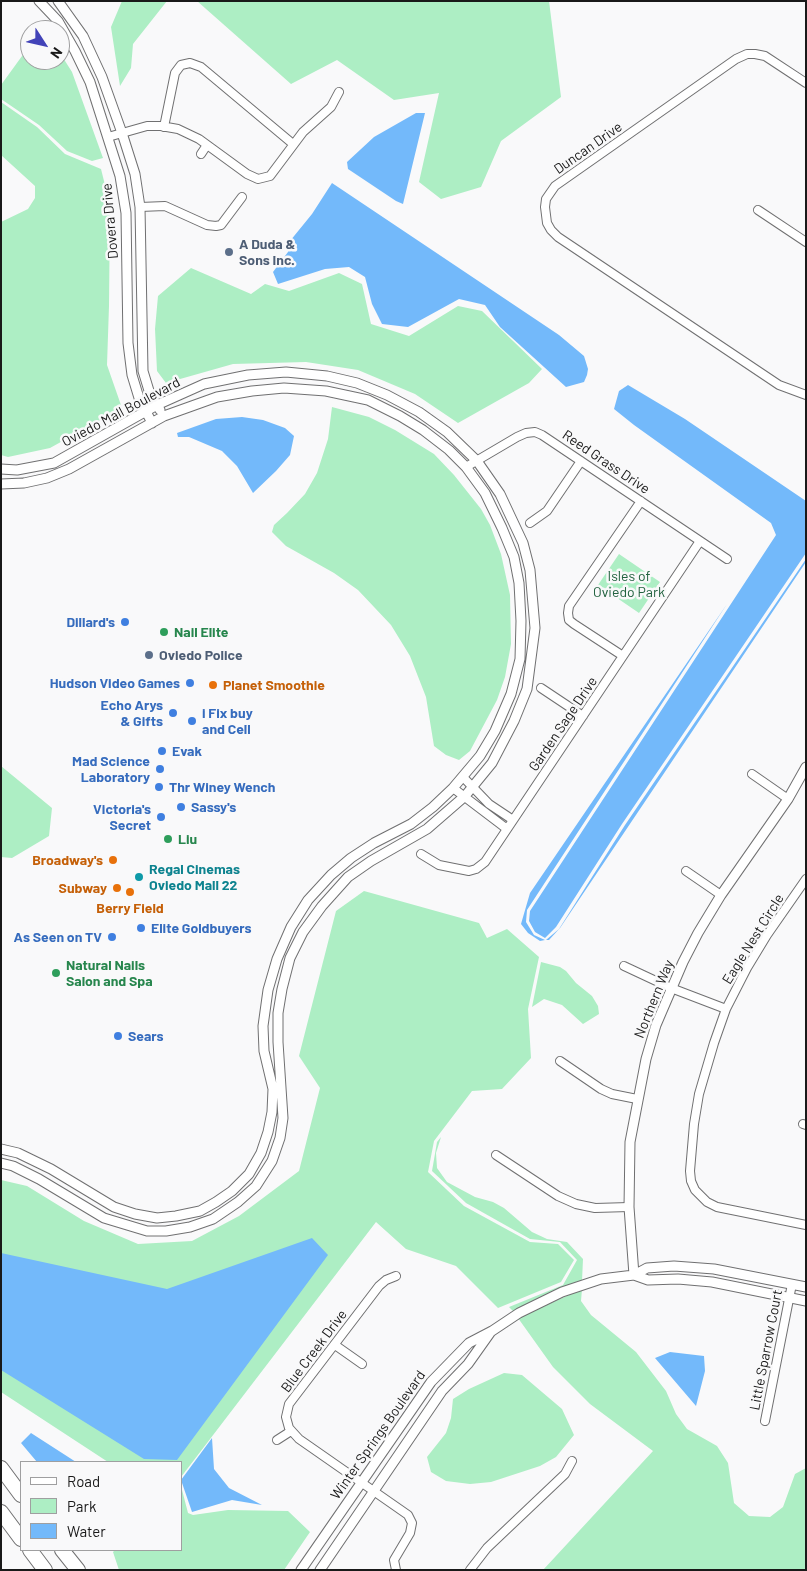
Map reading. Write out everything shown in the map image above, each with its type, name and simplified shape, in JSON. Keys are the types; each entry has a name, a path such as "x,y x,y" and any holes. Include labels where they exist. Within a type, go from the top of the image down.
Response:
{"highway":[{"path":"1,1468 20,1494"},
{"path":"1,1512 20,1538"},
{"path":"31,1551 45,1570"},
{"path":"63,1551 78,1570"}],"street":[{"name":"Dovera Drive","path":"40,1 58,21 90,82 120,176 126,212 128,343 132,375 139,398 152,422"},
{"name":"Dovera Drive","path":"58,1 83,36 102,77 134,174 140,207 143,371 150,394 164,416"},
{"name":"Duncan Drive","path":"806,83 765,56 747,54 736,59 555,186 546,199 545,208 551,230 558,237 779,384 806,395"},
{"path":"164,126 175,73 181,65 190,62 201,67 293,144"},
{"path":"108,137 147,126 164,126 178,129 207,146 247,174 258,179 270,176 303,132 331,107 339,92"},
{"path":"201,154 207,146"},
{"path":"140,207 165,206 207,225 216,226 221,225 242,197"},
{"path":"758,210 806,242"},
{"name":"Oviedo Mall Boulevard","path":"1,469 17,470 54,463 157,405 204,384 248,375 286,372 327,376 357,383 419,412 447,432 477,461 500,494 523,542 530,570 535,628 527,689 514,721 492,763 465,796 427,829 371,861 348,877 322,906 303,932 290,958 278,1013 283,1118 280,1138 272,1161 256,1186 238,1202 213,1219 190,1227 166,1231 147,1231 104,1218 39,1178 13,1166 1,1163"},
{"name":"Oviedo Mall Boulevard","path":"1,484 24,483 47,478 69,469 164,416 217,397 284,388 326,391 368,400 400,416 449,450 466,467 485,493 514,558 519,583 521,621 520,659 511,694 495,731 480,756 464,777 433,807 411,824 367,848 331,875 308,900 291,927 277,959 268,990 263,1026 264,1051 273,1089 272,1112 261,1153 249,1174 232,1191 200,1211 157,1218 135,1214 114,1207 51,1169 18,1153 1,1149"},
{"name":"Reed Grass Drive","path":"466,467 517,437 534,432 542,435 726,559"},
{"path":"530,523 547,511 581,461"},
{"path":"623,656 574,624 570,620 568,613 569,606 641,501"},
{"name":"Garden Sage Drive","path":"421,854 439,865 469,871 476,869 485,862 700,541"},
{"path":"541,688 583,716"},
{"name":"Northern Way","path":"634,1275 629,1208 630,1142 637,1099 656,1025 686,955 721,895 788,798 806,767"},
{"path":"752,774 788,798"},
{"path":"464,777 489,804 513,820"},
{"path":"453,788 507,829"},
{"path":"482,811 489,804"},
{"path":"686,871 721,895"},
{"name":"Eagle Nest Circle","path":"806,879 747,968 726,1009 699,1094 690,1171 691,1181 700,1197 717,1207 806,1225"},
{"path":"624,966 671,988 726,1009"},
{"path":"560,1061 601,1090 637,1099"},
{"path":"496,1155 558,1196 576,1204 595,1208 629,1208"},
{"name":"Winter Springs Boulevard","path":"301,1570 437,1375 469,1343 536,1303 601,1279 634,1275 647,1268 674,1266 714,1269 806,1287"},
{"name":"Winter Springs Boulevard","path":"634,1275 648,1280 678,1279 712,1282 806,1300"},
{"name":"Blue Creek Drive","path":"291,1431 286,1417 289,1404 379,1286 386,1280 396,1276"},
{"name":"Little Sparrow Court","path":"765,1422 792,1284"},
{"name":"Winter Springs Boulevard","path":"320,1570 438,1398 468,1364 492,1331"},
{"path":"335,1345 362,1364"},
{"path":"425,1390 438,1398"},
{"path":"277,1440 291,1431 299,1439 408,1515 412,1523 410,1533 394,1560 396,1570"},
{"path":"470,1570 487,1548 565,1474 572,1461"}],"green space":[{"path":"122,1 167,1 133,44 131,68 120,86 111,27"},
{"path":"197,1 549,1 561,97 501,141 481,187 441,199 419,182 439,93 394,100 337,60 291,84"},
{"path":"20,59 20,70 70,69 103,158 92,161 67,151 39,125 1,99 1,85"},
{"path":"1,102 37,127 65,154 101,169 110,205 107,365 122,408 50,448 8,457 1,455 1,222 28,209 35,198 35,186 1,155"},
{"path":"191,268 251,294 265,284 289,291 339,273 362,284 371,324 409,336 458,306 482,311 542,369 529,383 458,423 415,394 358,370 306,362 233,364 166,383 157,371 155,329 158,296"},
{"path":"332,407 369,417 395,430 434,454 454,475 481,509 490,525 501,554 510,595 511,644 505,677 497,700 470,751 459,760 446,755 434,746 426,697 410,656 391,625 358,590 334,573 286,546 272,532 274,525 305,494 317,473 328,439"},
{"name":"Isles of Oviedo Park","path":"619,554 660,582 639,613 598,585"},
{"path":"1,766 52,808 49,836 12,858 1,857"},
{"path":"364,891 479,923 487,938 507,929 539,957 528,1009 531,1058 502,1089 472,1091 434,1141 428,1172 464,1206 530,1242 558,1244 574,1260 561,1282 498,1308 456,1266 406,1249 376,1222 182,1476 182,1461 106,1461 1,1392 1,1180 27,1186 84,1221 138,1244 192,1241 239,1216 299,1171 320,1088 299,1056 336,911"},
{"path":"541,962 560,967 566,971 576,983 592,996 598,1006 599,1014 583,1024 562,1005 544,999 532,1007"},
{"path":"441,1137 436,1153 437,1168 447,1182 475,1197 493,1202 504,1208 532,1232 547,1239 567,1242 583,1259 582,1281 537,1299 514,1312 509,1307 563,1285 577,1260 560,1242 530,1239 466,1203 432,1171 437,1142"},
{"path":"582,1289 581,1301 591,1315 636,1352 666,1391 676,1414 687,1429 717,1446 728,1463 734,1503 749,1516 770,1517 783,1507 795,1474 806,1468 806,1570 543,1570 653,1451 590,1404 553,1367 518,1318"},
{"path":"504,1373 522,1375 562,1409 574,1435 556,1457 540,1466 491,1482 470,1484 446,1481 431,1472 427,1457 446,1433 451,1418 453,1399 469,1389"},
{"path":"182,1490 188,1513 193,1515 228,1510 288,1511 310,1532 284,1570 119,1570 113,1552 182,1551"}],"water":[{"path":"416,113 425,113 403,204 348,169 347,162 374,137"},
{"path":"332,183 559,335 584,356 588,369 584,382 566,387 500,327 485,305 459,299 408,327 382,324 372,304 365,277 349,267 325,269 278,284 273,272 288,252 290,241 312,214"},
{"path":"628,385 685,419 806,501 806,553 622,824 556,927 545,938 535,932 529,921 530,911 776,535 771,523 614,409 619,391"},
{"path":"242,417 263,420 285,428 294,436 290,455 253,493 237,466 222,451 189,437 178,437 177,433 216,419"},
{"path":"806,559 806,562 560,928 549,940 546,940 559,929 625,825"},
{"path":"727,604 527,910 526,922 534,935 545,940 540,941 528,933 521,924 530,893"},
{"path":"312,1238 328,1255 177,1460 144,1459 1,1370 1,1253 167,1289"},
{"path":"670,1352 704,1356 705,1371 696,1406 655,1358"},
{"path":"31,1433 74,1461 36,1461 21,1443"},
{"path":"212,1438 214,1469 229,1488 262,1505 232,1500 192,1512 182,1479"}],"place":[{"name":"A Duda & Sons Inc.","path":"229,252"},
{"name":"Dillard's","path":"125,622"},
{"name":"Nail Elite","path":"164,632"},
{"name":"Oviedo Police","path":"149,655"},
{"name":"Hudson Video Games","path":"190,683"},
{"name":"Planet Smoothie","path":"213,685"},
{"name":"Echo Arys & Gifts","path":"173,713"},
{"name":"i Fix buy and Cell","path":"192,721"},
{"name":"Evak","path":"162,751"},
{"name":"Mad Science Laboratory","path":"160,769"},
{"name":"Thr Winey Wench","path":"159,787"},
{"name":"Sassy's","path":"181,807"},
{"name":"Victoria's Secret","path":"161,817"},
{"name":"Liu","path":"168,839"},
{"name":"Broadway's","path":"113,860"},
{"name":"Regal Cinemas Oviedo Mall 22","path":"139,877"},
{"name":"Subway","path":"117,888"},
{"name":"Berry Field","path":"130,892"},
{"name":"Elite Goldbuyers","path":"141,928"},
{"name":"As Seen on TV","path":"112,937"},
{"name":"Natural Nails Salon and Spa","path":"56,973"},
{"name":"Sears","path":"118,1036"}]}
